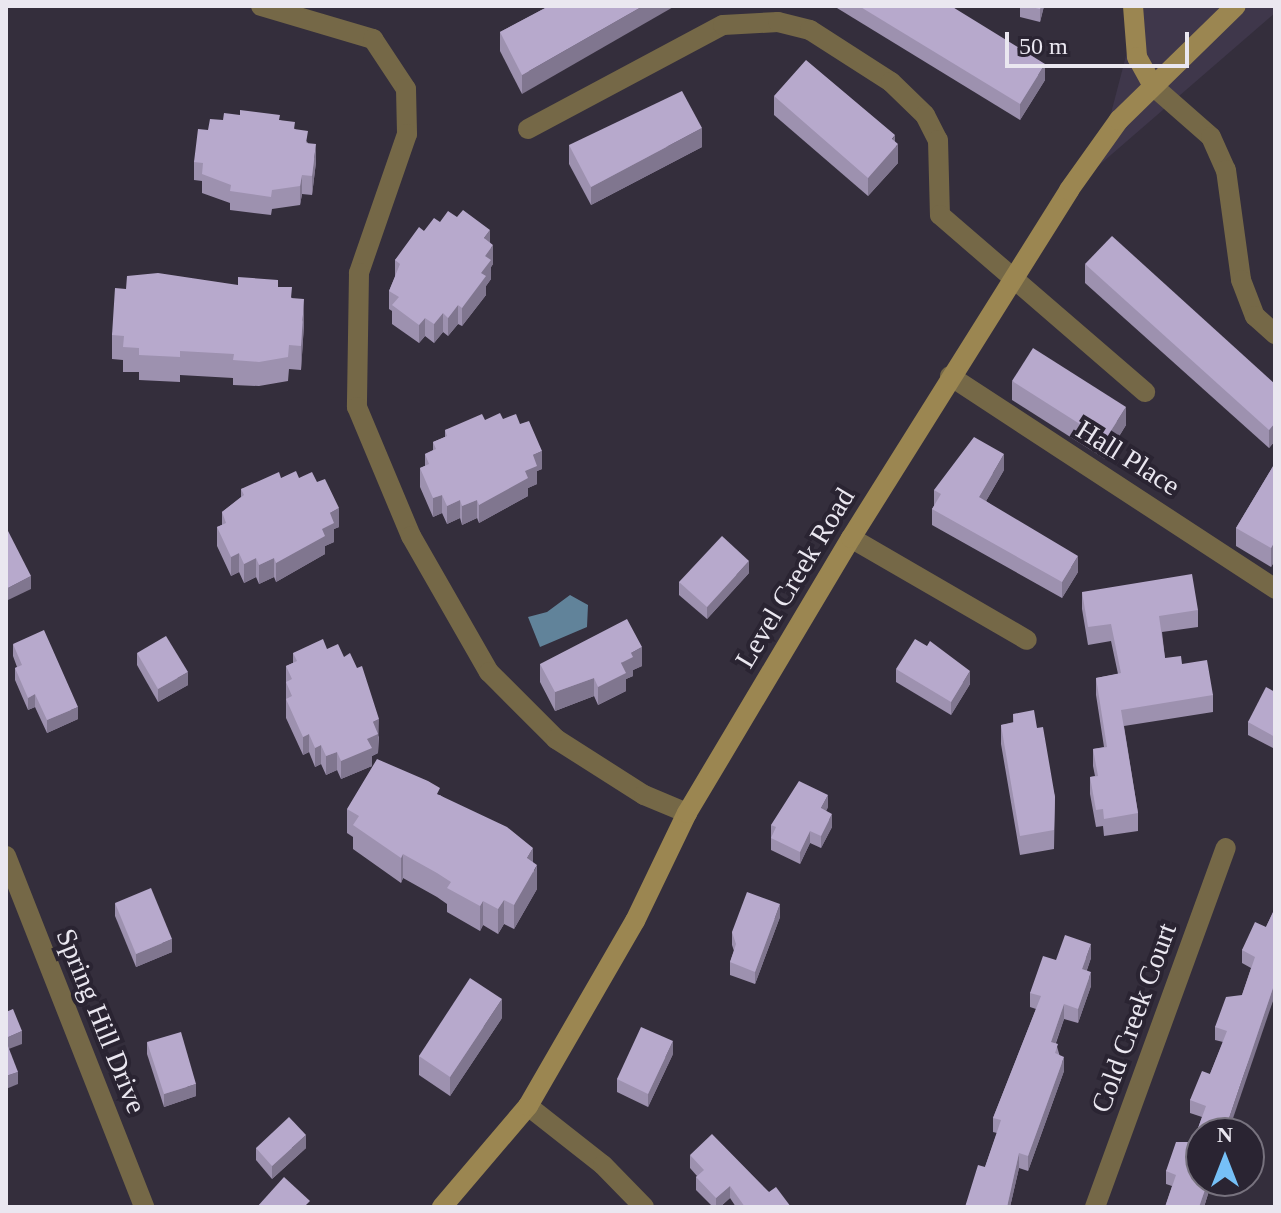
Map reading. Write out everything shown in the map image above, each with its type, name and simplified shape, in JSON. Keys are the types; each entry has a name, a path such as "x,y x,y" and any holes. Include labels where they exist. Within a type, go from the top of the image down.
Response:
{"street":[{"path":"261,6 373,39 406,89 407,134 359,273 357,407 411,536 497,680 556,739 644,795 687,813"},
{"path":"1133,6 1140,68 1153,86 1211,137 1226,170 1241,280 1255,316 1275,334"},
{"name":"Level Creek Road","path":"442,1207 528,1106 635,921 687,813 851,538 1012,278 1119,120 1236,6"},
{"path":"528,129 723,25 778,22 810,30 916,103 938,140 940,215 1145,392"},
{"name":"Hall Place","path":"950,376 1275,589"},
{"path":"851,538 1027,640"},
{"name":"Cold Creek Court","path":"1095,1207 1226,848"},
{"name":"Spring Hill Drive","path":"6,856 144,1207"},
{"path":"528,1106 603,1165 644,1207"}],"shaded area":[{"path":"1139,6 1275,6 1275,13 1097,167"}],"water":[{"path":"570,595 588,605 587,627 540,647 528,617 547,612"}],"building":[{"path":"549,6 643,6 522,75 500,32"},
{"path":"859,6 951,6 1045,64 1020,104"},
{"path":"806,60 895,135 892,139 898,144 868,178 774,96"},
{"path":"682,91 702,128 591,187 569,145"},
{"path":"240,110 280,115 279,120 295,122 294,129 308,131 306,143 316,144 312,176 302,175 300,186 272,190 271,197 230,191 231,185 202,174 203,163 194,162 198,129 208,130 210,119 223,120 224,113 240,115"},
{"path":"463,210 490,230 484,238 493,245 485,256 491,260 481,273 486,276 462,308 458,305 448,318 443,313 434,324 425,318 419,325 392,305 399,297 389,291 400,264 395,260 419,227 424,231 434,218 440,222 448,211 457,217"},
{"path":"1112,236 1275,384 1275,423 1269,430 1085,264"},
{"path":"158,273 238,285 238,277 278,280 278,287 292,287 291,298 304,299 301,346 289,345 288,357 259,362 233,360 234,354 180,351 180,357 139,355 139,348 123,347 124,336 112,335 115,288 126,289 127,276"},
{"path":"1033,348 1126,407 1105,440 1012,381"},
{"path":"500,413 503,419 516,414 520,424 529,421 542,451 533,455 537,466 525,471 528,478 479,505 477,500 462,506 460,500 447,506 442,495 433,498 420,468 429,464 425,454 436,449 433,442 447,436 445,430 482,414 485,420"},
{"path":"974,437 1004,454 979,497 1078,556 1062,582 932,509 941,494 934,490"},
{"path":"1275,463 1275,541 1271,548 1236,528"},
{"path":"296,471 299,478 312,472 317,482 325,479 339,508 330,513 334,523 322,529 325,536 276,563 274,558 259,565 256,558 244,564 239,553 231,557 217,527 226,523 222,512 244,495 241,489 279,472 281,478"},
{"path":"6,530 31,576 6,589"},
{"path":"722,536 749,561 707,607 679,582"},
{"path":"1192,574 1198,610 1159,616 1165,658 1181,656 1182,664 1207,660 1213,695 1121,710 1138,813 1104,819 1103,809 1096,810 1090,777 1098,776 1093,749 1107,747 1096,678 1121,673 1111,624 1088,627 1082,592"},
{"path":"627,619 642,647 631,653 633,657 621,663 626,673 598,687 594,678 555,692 540,664"},
{"path":"44,630 78,707 47,720 35,694 28,698 15,668 22,665 13,644"},
{"path":"166,636 188,672 158,689 137,653"},
{"path":"323,639 327,649 338,644 344,657 350,653 357,668 362,666 379,719 373,722 378,734 367,739 372,748 341,761 337,752 326,756 321,745 315,748 309,734 303,737 286,699 292,696 286,682 292,679 286,666 297,661 293,653"},
{"path":"915,639 927,646 930,641 970,671 951,702 896,669"},
{"path":"1266,687 1275,692 1275,737 1248,722"},
{"path":"1034,710 1037,728 1043,727 1055,797 1054,830 1020,836 1001,725 1014,722 1013,714"},
{"path":"377,759 428,781 440,788 437,794 507,827 533,848 527,858 537,865 514,905 504,900 498,909 483,901 480,906 447,888 451,882 437,873 403,854 401,858 353,825 359,816 347,809"},
{"path":"799,781 828,795 821,808 832,814 821,836 810,831 800,852 771,838 776,827 771,825"},
{"path":"151,888 172,939 136,954 115,903"},
{"path":"747,892 780,904 755,972 730,962 736,944 732,932"},
{"path":"1275,908 1275,982 1229,1117 1202,1117 1206,1106 1190,1100 1202,1071 1210,1074 1227,1031 1215,1027 1226,997 1242,995 1255,957 1242,950 1255,922 1266,927"},
{"path":"1065,935 1091,944 1082,969 1091,972 1078,1009 1064,1004 1051,1042 1058,1044 1055,1053 1064,1057 1028,1156 1019,1153 1007,1207 965,1207 978,1165 985,1167 1001,1120 993,1118 1041,996 1030,993 1043,956 1056,960"},
{"path":"470,978 502,999 450,1077 419,1056"},
{"path":"13,1009 22,1031 6,1038 6,1012"},
{"path":"641,1027 673,1041 648,1094 617,1079"},
{"path":"181,1032 196,1084 164,1094 147,1042"},
{"path":"6,1041 18,1072 6,1076"},
{"path":"289,1117 306,1135 272,1166 256,1148"},
{"path":"712,1134 769,1192 776,1187 791,1207 745,1207 730,1186 716,1198 696,1177 704,1170 690,1155"},
{"path":"1176,1142 1185,1142 1185,1197 1202,1197 1199,1207 1165,1207 1176,1175 1166,1171"},
{"path":"284,1177 310,1201 304,1207 257,1207"}]}
